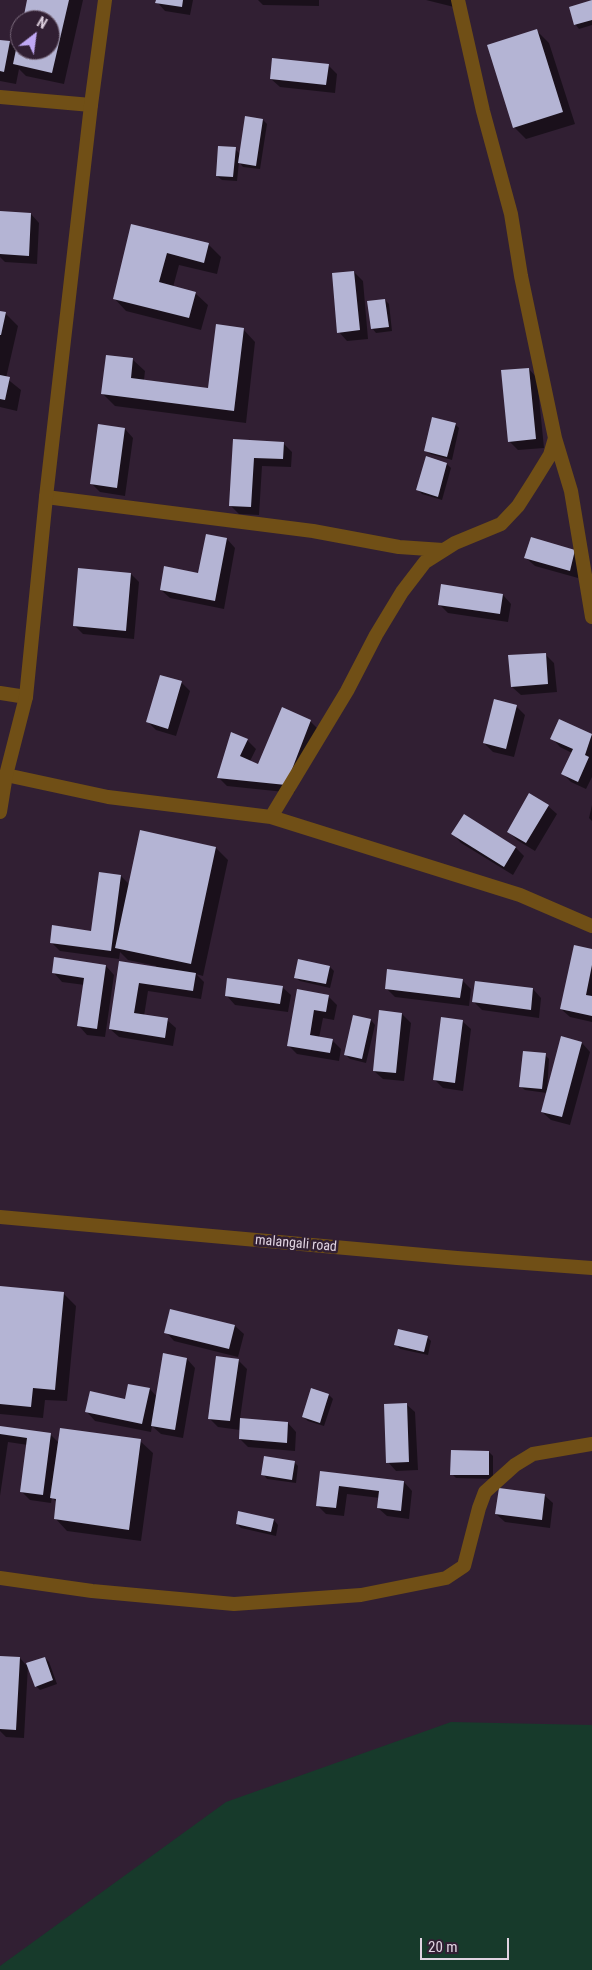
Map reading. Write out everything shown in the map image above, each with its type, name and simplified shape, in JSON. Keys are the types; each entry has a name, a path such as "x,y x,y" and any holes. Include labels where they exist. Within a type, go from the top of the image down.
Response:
{"street":[{"path":"0,812 6,775 26,697 46,497 91,104 105,0"},
{"path":"458,0 483,111 511,214 521,276 555,438 571,491 592,617"},
{"path":"0,97 91,104"},
{"path":"271,817 342,699 376,635 402,592 425,562 455,542 502,524 518,506 534,481 550,455 555,438"},
{"path":"46,497 313,531 399,547 443,550"},
{"path":"0,693 26,697"},
{"path":"6,775 108,798 271,817 520,895 592,926"},
{"name":"malangali road","path":"0,1217 457,1258 592,1268"},
{"path":"0,1578 92,1591 234,1604 361,1595 446,1578 464,1566 478,1508 485,1492 524,1458 533,1454 592,1444"}],"green space":[{"path":"451,1722 592,1725 592,1970 0,1970 0,1966 226,1802"}],"building":[{"path":"27,0 69,0 60,39 60,10 25,10"},
{"path":"156,0 183,0 182,7 155,3"},
{"path":"592,0 592,20 574,25 569,7"},
{"path":"537,29 563,112 513,128 487,45"},
{"path":"0,40 10,41 4,72 0,71"},
{"path":"272,58 329,64 326,85 270,79"},
{"path":"14,60 55,60 52,73 13,64"},
{"path":"245,116 263,119 256,166 238,163"},
{"path":"218,146 236,147 233,177 216,176"},
{"path":"0,211 31,213 29,256 0,254"},
{"path":"131,224 209,243 204,263 167,253 159,282 196,292 189,318 113,299"},
{"path":"354,271 360,330 337,333 332,273"},
{"path":"385,299 389,327 371,329 367,301"},
{"path":"0,311 6,312 1,335 0,335"},
{"path":"216,324 244,328 234,411 101,394 106,355 133,358 131,378 208,388"},
{"path":"529,368 536,439 508,442 501,370"},
{"path":"0,375 10,377 5,400 0,399"},
{"path":"432,417 456,423 447,457 424,451"},
{"path":"98,424 125,428 117,488 90,484"},
{"path":"233,439 284,442 283,459 254,458 251,507 229,506"},
{"path":"426,456 447,463 438,497 416,490"},
{"path":"206,534 227,538 215,601 160,590 164,566 198,573"},
{"path":"531,537 575,550 570,571 524,558"},
{"path":"78,568 131,573 126,631 73,626"},
{"path":"441,584 503,594 500,614 438,605"},
{"path":"546,653 548,684 511,687 508,655"},
{"path":"160,675 182,681 168,729 146,722"},
{"path":"494,699 517,705 506,749 483,743"},
{"path":"282,707 311,720 286,785 217,778 231,732 248,739 240,756 258,764"},
{"path":"559,719 592,734 585,755 589,757 578,782 561,774 573,749 550,739"},
{"path":"529,793 549,805 526,843 507,832"},
{"path":"464,814 516,847 504,867 451,834"},
{"path":"140,830 216,847 191,964 115,948"},
{"path":"99,872 121,875 111,951 50,943 52,925 91,931"},
{"path":"574,945 592,949 592,965 586,995 592,996 592,1016 560,1009"},
{"path":"54,957 106,965 97,1029 77,1026 84,978 52,973"},
{"path":"298,959 330,966 326,984 294,978"},
{"path":"119,961 196,973 193,991 139,983 134,1013 168,1018 165,1038 109,1029"},
{"path":"387,969 463,979 460,998 385,989"},
{"path":"227,978 283,986 280,1004 225,996"},
{"path":"475,981 533,988 531,1010 472,1002"},
{"path":"297,989 329,995 326,1012 314,1010 310,1035 333,1039 330,1053 287,1046"},
{"path":"379,1010 402,1013 396,1073 373,1071"},
{"path":"353,1015 371,1019 362,1059 344,1055"},
{"path":"441,1017 463,1020 455,1083 433,1080"},
{"path":"561,1036 582,1042 562,1117 541,1112"},
{"path":"523,1051 546,1053 542,1089 519,1087"},
{"path":"0,1286 64,1292 55,1390 33,1388 31,1407 0,1404"},
{"path":"170,1309 235,1325 229,1349 164,1333"},
{"path":"398,1329 428,1336 424,1352 394,1345"},
{"path":"163,1353 187,1358 175,1430 151,1426"},
{"path":"216,1356 239,1359 230,1421 208,1419"},
{"path":"128,1384 150,1388 142,1424 85,1412 90,1391 125,1399"},
{"path":"311,1388 329,1394 320,1423 302,1417"},
{"path":"407,1403 409,1462 386,1463 384,1404"},
{"path":"240,1418 288,1422 287,1443 239,1439"},
{"path":"0,1426 51,1433 43,1495 20,1492 27,1438 0,1434"},
{"path":"60,1428 141,1439 129,1530 54,1519 56,1499 50,1498"},
{"path":"451,1450 489,1451 489,1475 450,1475"},
{"path":"264,1456 295,1461 292,1480 261,1475"},
{"path":"320,1471 404,1481 401,1511 377,1508 379,1491 339,1486 336,1508 316,1506"},
{"path":"499,1488 545,1494 542,1520 495,1514"},
{"path":"238,1511 274,1519 271,1532 236,1524"},
{"path":"0,1656 20,1657 16,1730 0,1729"},
{"path":"45,1657 53,1680 35,1687 26,1663"}]}
